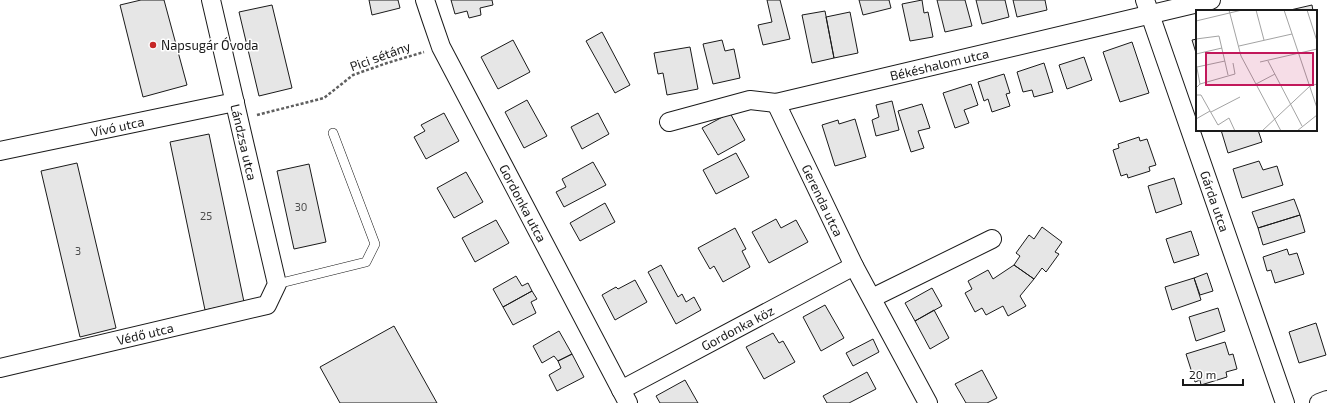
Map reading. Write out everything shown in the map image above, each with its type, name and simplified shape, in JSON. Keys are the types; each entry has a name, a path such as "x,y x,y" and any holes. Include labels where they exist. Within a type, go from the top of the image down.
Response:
{"street":[{"name":"Lándzsa utca","path":"211,0 277,284"},
{"name":"Gordonka utca","path":"425,0 441,47 625,397"},
{"name":"Békéshalom utca","path":"669,122 750,100 776,103 1148,7 1211,0"},
{"name":"Gárda utca","path":"1148,7 1285,403"},
{"name":"Vívó utca","path":"0,151 235,102"},
{"name":"Gerenda utca","path":"776,103 854,266 928,403"},
{"path":"872,298 992,239"},
{"name":"Gordonka köz","path":"625,397 854,266"},
{"name":"Védő utca","path":"0,368 267,305 277,284"},
{"path":"1319,403 1327,400"}],"lane":[{"path":"277,284 366,262 375,244 333,133"}],"path":[{"name":"Pici sétány","path":"239,120 324,98 353,74 441,47"}],"building":[{"name":"Napsugár Óvoda","path":"141,0 164,0 187,85 143,97 120,5"},
{"path":"369,0 398,0 400,8 372,15"},
{"path":"451,0 492,0 493,5 480,8 481,15 469,18 467,11 455,14"},
{"path":"767,0 780,0 790,39 763,45 758,25 772,22"},
{"path":"859,0 889,0 891,8 863,15"},
{"path":"922,0 924,13 928,12 933,37 910,41 902,4"},
{"path":"937,0 965,0 972,26 945,32"},
{"path":"976,0 1005,0 1009,17 982,24"},
{"path":"1013,0 1045,0 1047,10 1017,17"},
{"path":"272,5 292,88 259,96 239,12"},
{"path":"1312,5 1313,10 1290,10"},
{"path":"825,11 834,58 812,63 802,15"},
{"path":"850,12 858,53 834,58 826,17"},
{"path":"602,32 630,85 615,93 586,41"},
{"path":"1196,39 1196,53 1192,40"},
{"path":"513,40 530,72 498,89 481,57"},
{"path":"722,40 725,51 734,49 740,78 713,84 703,44"},
{"path":"1132,42 1149,93 1120,102 1103,52"},
{"path":"690,47 698,89 667,95 663,73 658,74 654,53"},
{"path":"1084,57 1092,80 1067,89 1059,65"},
{"path":"1044,63 1053,92 1034,97 1032,90 1023,92 1017,72"},
{"path":"1004,74 1010,93 1006,94 1010,106 992,112 988,99 984,101 978,82"},
{"path":"971,84 978,105 964,110 969,123 955,128 943,93"},
{"path":"527,100 547,136 524,148 505,112"},
{"path":"892,101 899,130 876,136 872,120 879,117 876,105"},
{"path":"922,104 930,128 918,131 924,148 911,152 898,111"},
{"path":"444,113 459,141 426,159 414,137 425,131 421,125"},
{"path":"598,113 609,134 582,149 571,127"},
{"path":"730,113 745,140 718,155 702,128"},
{"path":"855,119 866,157 835,166 822,125 838,120 839,124"},
{"path":"1221,131 1258,131 1262,142 1228,153"},
{"path":"209,134 244,302 205,310 170,142"},
{"path":"1139,137 1140,141 1147,139 1156,165 1149,167 1150,171 1128,178 1127,174 1121,176 1113,150 1119,148 1118,144"},
{"path":"736,153 749,177 716,194 703,170"},
{"path":"1259,161 1263,170 1277,166 1283,185 1242,198 1233,169"},
{"path":"593,162 606,185 564,207 556,192 566,187 562,179"},
{"path":"77,163 116,328 80,337 41,171"},
{"path":"309,164 326,242 294,249 277,171"},
{"path":"466,172 483,202 454,218 437,188"},
{"path":"1174,178 1182,204 1156,213 1148,186"},
{"path":"1294,199 1300,215 1258,228 1252,212"},
{"path":"605,203 615,222 580,241 570,223"},
{"path":"1300,215 1305,232 1263,245 1258,228"},
{"path":"776,219 781,228 796,220 808,242 769,263 752,232"},
{"path":"496,220 509,243 475,262 462,238"},
{"path":"1042,227 1062,242 1055,252 1059,254 1046,272 1042,268 1034,279 1014,265 1020,256 1016,253 1029,235 1034,239"},
{"path":"735,228 746,249 742,251 750,267 723,282 714,266 710,269 698,248"},
{"path":"1191,231 1199,255 1174,263 1166,239"},
{"path":"1287,249 1289,255 1297,253 1304,274 1275,283 1271,270 1267,271 1263,257"},
{"path":"661,265 678,297 682,294 686,302 694,297 701,310 676,324 648,272"},
{"path":"1014,265 1034,279 1020,296 1026,306 1008,316 1003,306 986,315 982,308 975,312 965,293 972,289 968,281 988,270 993,279"},
{"path":"1207,273 1213,291 1200,295 1194,278"},
{"path":"516,276 522,286 528,283 532,291 503,307 493,289"},
{"path":"1194,278 1201,300 1172,310 1165,287"},
{"path":"635,280 647,302 615,320 602,295 616,287 618,289"},
{"path":"932,288 942,306 915,321 905,303"},
{"path":"532,291 537,299 531,302 536,313 513,325 503,307"},
{"path":"825,305 844,338 821,351 803,317"},
{"path":"1218,308 1225,331 1196,341 1189,317"},
{"path":"934,310 949,338 930,349 915,321"},
{"path":"1316,323 1326,355 1299,363 1289,332"},
{"path":"394,326 437,403 340,403 320,367"},
{"path":"559,331 572,354 558,361 554,356 542,363 533,346"},
{"path":"773,333 779,343 783,341 795,362 764,379 746,347"},
{"path":"873,339 879,352 853,366 846,353"},
{"path":"1225,342 1229,355 1233,354 1237,369 1226,372 1227,377 1201,385 1200,380 1195,382 1186,354"},
{"path":"572,354 584,377 557,391 549,375 561,368 558,361"},
{"path":"982,370 997,398 987,403 966,403 955,384"},
{"path":"867,372 876,389 849,403 827,403 823,396"},
{"path":"685,380 698,403 660,403 656,396"}],"place":[{"name":"Napsugár Óvoda","path":"153,45"}]}
